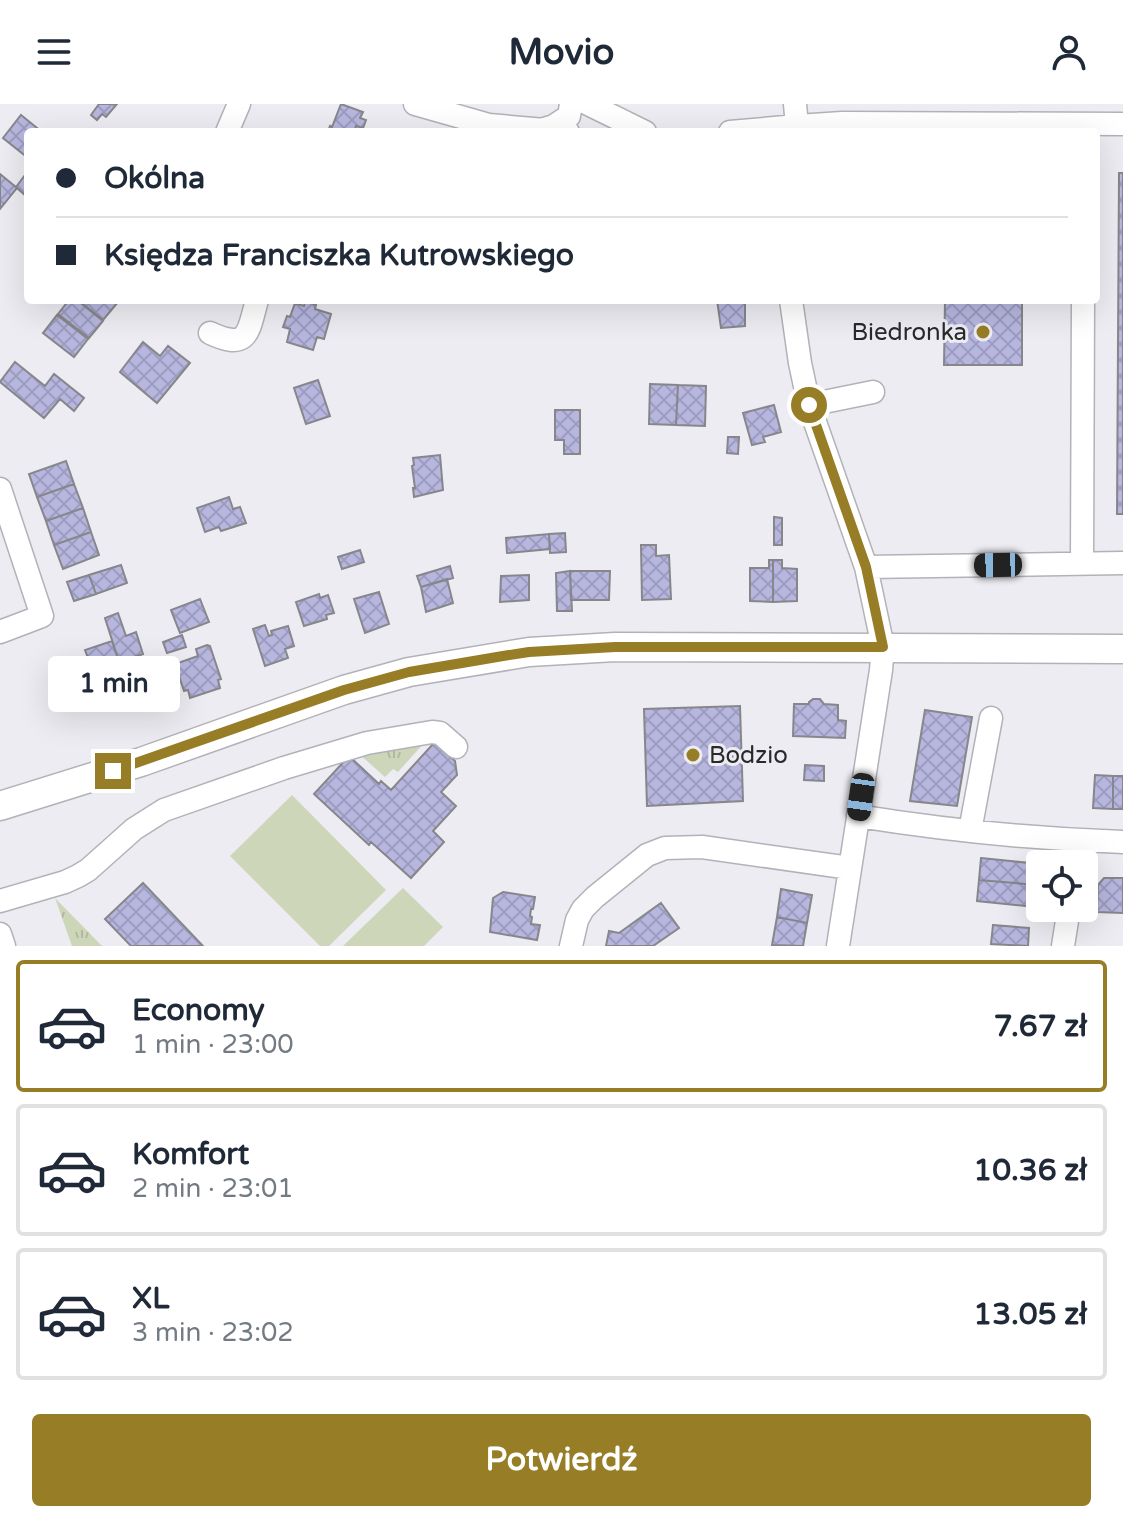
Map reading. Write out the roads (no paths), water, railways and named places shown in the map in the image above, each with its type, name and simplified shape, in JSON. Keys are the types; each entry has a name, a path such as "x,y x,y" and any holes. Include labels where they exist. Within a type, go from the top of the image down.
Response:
{"main road":[{"path":"0,806 141,762 344,690 409,672 529,652 615,647 1123,649"}],"street":[{"path":"229,128 239,104"},
{"path":"415,104 489,125 514,128"},
{"path":"546,128 569,116 571,104"},
{"path":"588,104 637,128"},
{"path":"754,128 796,121 1085,128 1123,124"},
{"path":"210,333 225,340 243,338 256,304"},
{"path":"792,304 809,405 866,567 883,647 838,946"},
{"path":"1082,563 1083,304"},
{"path":"809,405 873,392"},
{"path":"0,489 42,616 0,632"},
{"path":"866,567 1123,563"},
{"path":"970,831 991,718"},
{"path":"0,901 78,876 134,829 164,810 284,768 367,743 432,732 440,733 456,747"},
{"path":"858,816 970,831 1123,842"},
{"path":"1079,850 1080,841"},
{"path":"571,946 577,920 589,903 632,865 665,848 702,847 850,868"},
{"path":"1063,946 1067,922"},
{"path":"0,934 4,946"}],"place":[{"name":"Biedronka","path":"983,332"},
{"name":"Bodzio","path":"693,755"}]}
